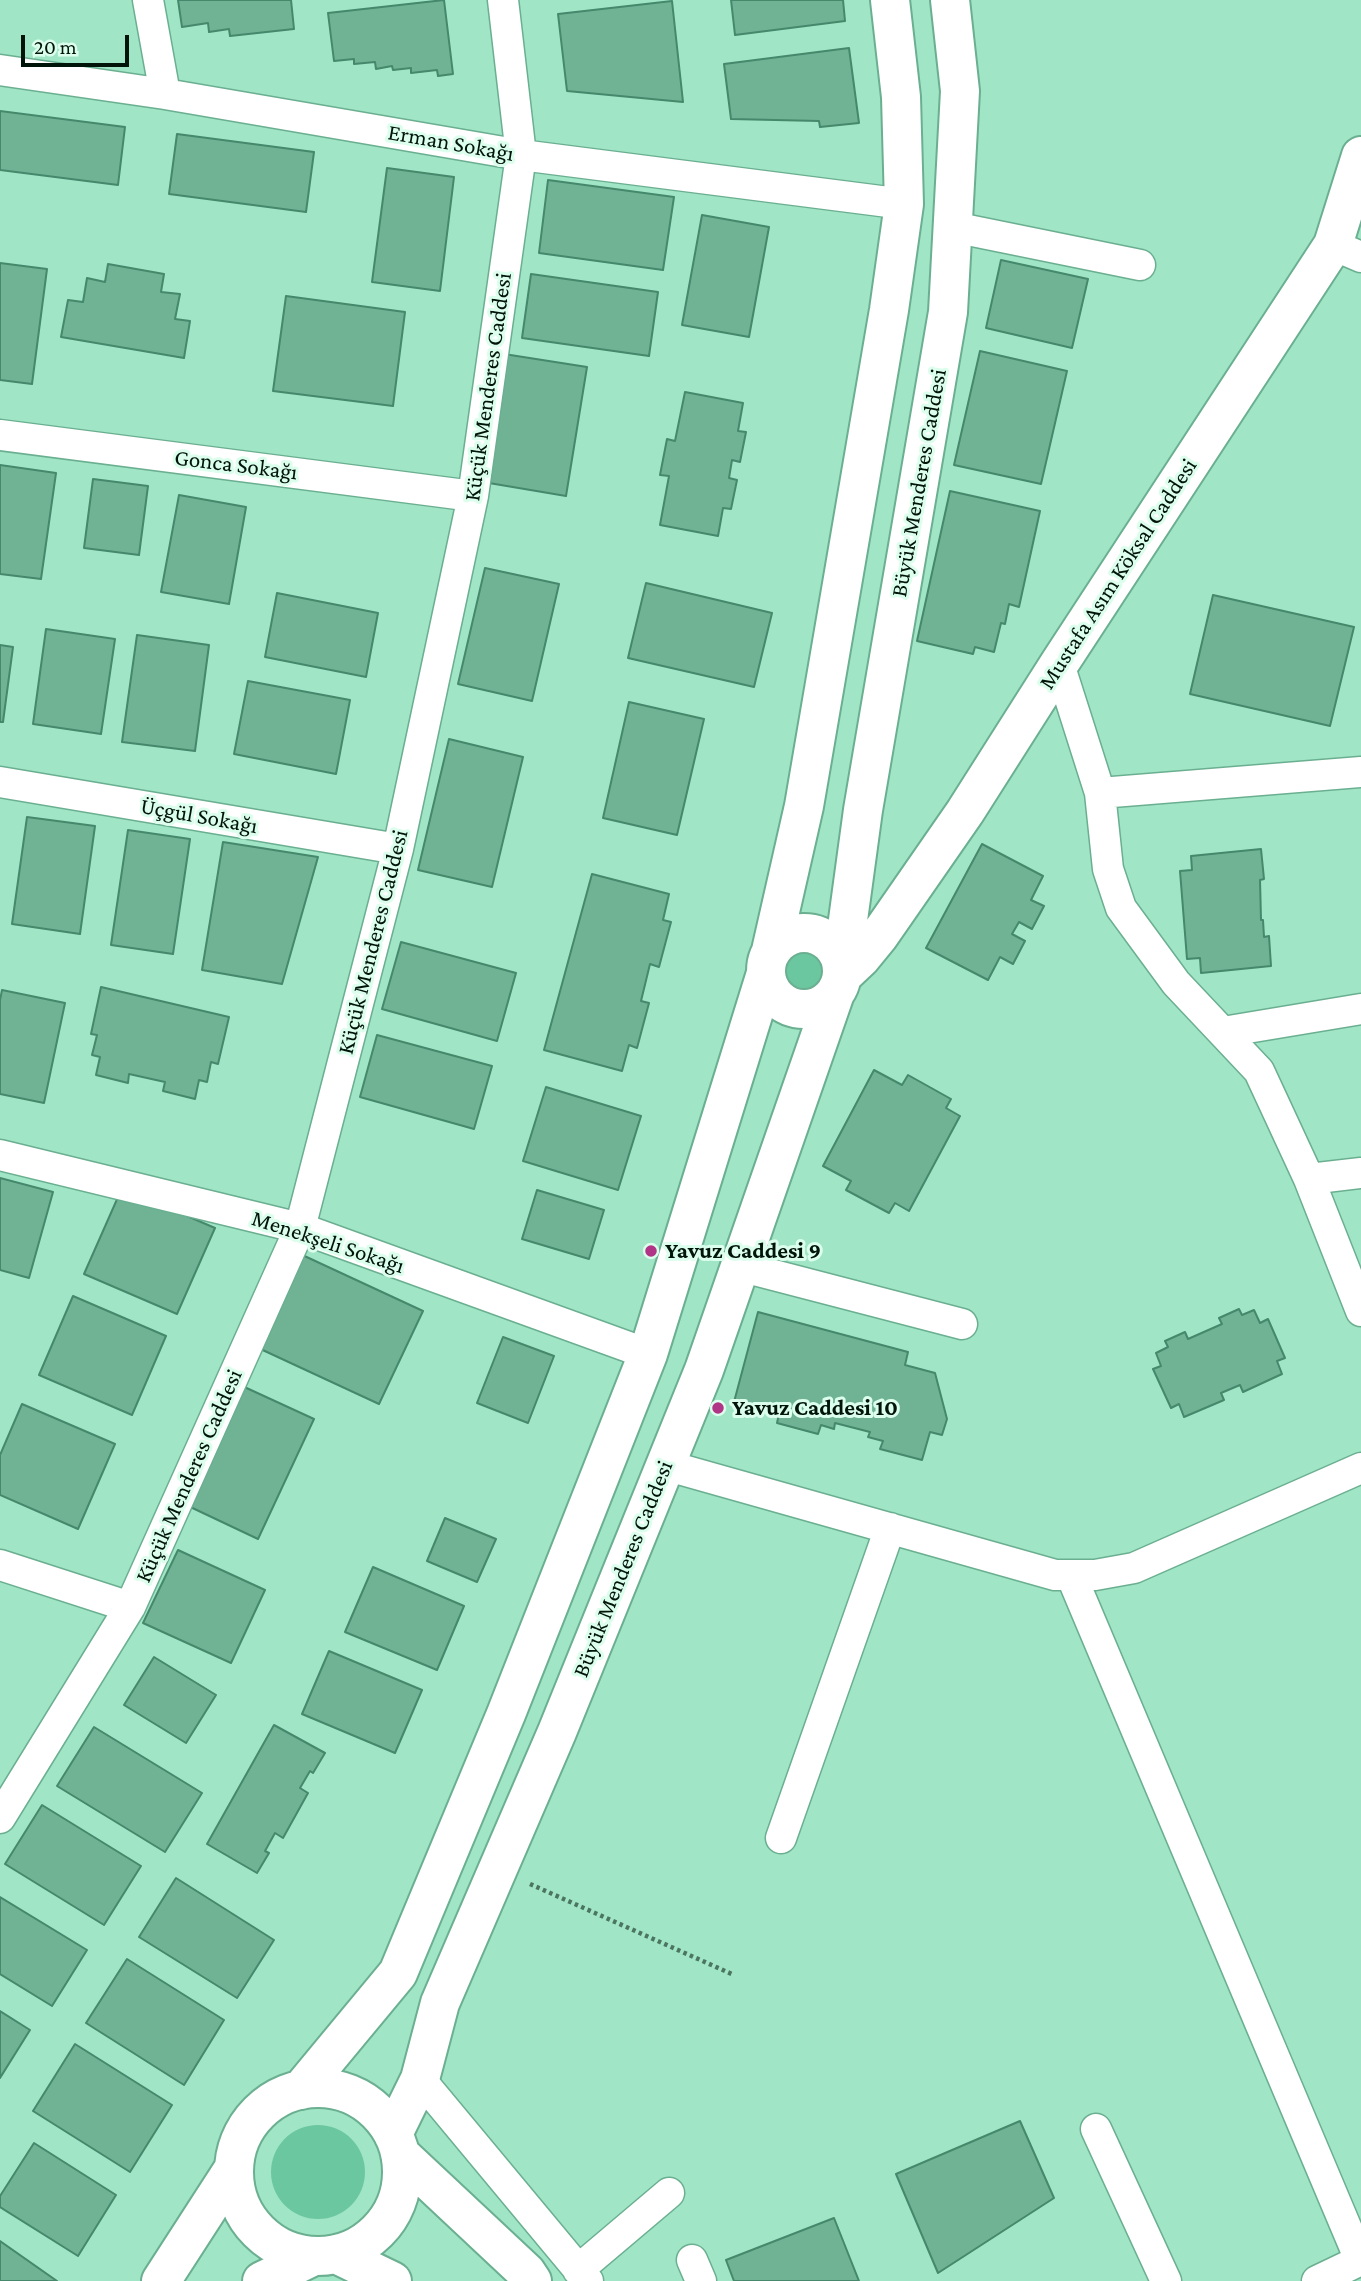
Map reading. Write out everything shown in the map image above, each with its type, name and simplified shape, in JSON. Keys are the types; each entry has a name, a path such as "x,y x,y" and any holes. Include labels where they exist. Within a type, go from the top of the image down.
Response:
{"street":[{"path":"148,0 165,94"},
{"name":"Küçük Menderes Caddesi","path":"0,1818 130,1607 300,1228 398,849 473,496 521,155 503,0"},
{"path":"301,2090 398,1973 506,1714 648,1354 768,962 804,806 889,310 904,204 901,97 890,0"},
{"name":"Büyük Menderes Caddesi","path":"397,2144 420,2079 440,2003 562,1720 704,1370 840,978 865,797 948,312 960,91 951,2"},
{"name":"Erman Sokağı","path":"0,70 165,94 521,155 904,204"},
{"name":"Mustafa Asım Köksal Caddesi","path":"840,978 879,936 957,823 1059,664 1347,251 1361,156"},
{"path":"953,226 1140,265"},
{"name":"Gonca Sokağı","path":"0,435 473,496"},
{"path":"1059,664 1100,793 1108,869 1121,908 1176,983 1259,1070 1309,1179 1361,1311"},
{"path":"1100,793 1361,772"},
{"name":"Üçgül Sokağı","path":"0,782 398,849"},
{"path":"811,933 822,937 838,953 840,978 825,1004 814,1008 792,1008 781,1002 768,984 768,962 779,942 789,936 811,933"},
{"path":"1223,1032 1361,1009"},
{"name":"Menekşeli Sokağı","path":"0,1155 300,1228 648,1354"},
{"path":"1309,1179 1361,1173"},
{"path":"739,1266 962,1324"},
{"path":"665,1465 1055,1575 1095,1576 1134,1568 1361,1468"},
{"path":"780,1838 890,1528"},
{"path":"0,1565 130,1607"},
{"path":"1071,1575 1360,2260 1317,2281"},
{"path":"420,2079 583,2275 669,2193"},
{"path":"392,2281 325,2255 292,2252 272,2243 256,2228 243,2210 236,2190 234,2168 238,2146 248,2126 261,2110 280,2097 301,2090 322,2088 344,2092 364,2101 381,2116 397,2144 532,2281"},
{"path":"1096,2129 1166,2281"},
{"path":"262,2281 325,2255 356,2247 375,2234 389,2217 398,2197 402,2176 397,2144"},
{"path":"161,2281 234,2168"}],"path":[{"path":"498,1870 734,1975"}],"green space":[{"path":"804,951 812,952 818,957 823,963 823,979 818,985 812,990 804,991 796,990 790,985 785,979 784,971 785,963 790,957 796,952"},
{"path":"309,2125 327,2125 352,2138 362,2154 365,2172 362,2190 352,2206 327,2219 309,2219 284,2206 271,2181 271,2163 284,2138"}],"building":[{"path":"178,0 291,0 294,29 230,36 229,29 209,32 208,23 182,27"},
{"path":"444,0 453,74 438,76 437,70 411,73 411,68 393,70 392,66 376,69 375,62 354,64 354,59 334,61 328,13"},
{"path":"731,0 843,0 845,21 735,35"},
{"path":"672,1 683,102 567,91 558,14"},
{"path":"849,48 859,123 820,127 819,121 731,119 724,64"},
{"path":"0,111 125,127 118,185 0,170"},
{"path":"177,134 314,152 306,212 169,194"},
{"path":"387,168 454,177 440,291 372,282"},
{"path":"548,180 674,197 663,270 539,253"},
{"path":"702,215 769,227 749,337 682,325"},
{"path":"1001,260 1088,279 1072,348 986,328"},
{"path":"0,263 47,269 32,384 0,380"},
{"path":"108,264 164,274 161,292 180,294 175,319 190,321 184,358 61,337 68,300 83,302 87,278 105,282"},
{"path":"531,274 658,292 649,356 522,338"},
{"path":"286,296 405,312 393,406 273,391"},
{"path":"980,351 1067,371 1041,484 954,465"},
{"path":"504,354 587,367 566,496 483,482"},
{"path":"685,392 743,403 738,431 746,432 740,462 732,460 729,478 737,480 731,509 723,508 718,536 660,525 669,476 660,475 667,439 675,441"},
{"path":"0,465 56,473 41,579 0,574"},
{"path":"93,479 148,486 139,555 84,548"},
{"path":"950,491 1040,511 1019,607 1009,604 1005,624 1001,623 994,652 975,647 973,654 917,641"},
{"path":"179,495 246,507 229,604 161,592"},
{"path":"485,568 559,584 532,701 458,684"},
{"path":"646,583 772,613 754,687 628,658"},
{"path":"277,593 378,613 366,677 265,657"},
{"path":"1213,595 1354,627 1330,726 1190,694"},
{"path":"46,629 115,639 101,734 33,724"},
{"path":"137,635 209,645 195,751 122,742"},
{"path":"0,645 13,647 3,722 0,722"},
{"path":"248,681 350,700 336,774 234,754"},
{"path":"629,702 704,719 677,835 603,818"},
{"path":"449,739 523,757 492,887 418,870"},
{"path":"27,817 95,826 80,934 12,924"},
{"path":"128,830 190,839 173,954 111,945"},
{"path":"223,842 318,857 282,984 202,970"},
{"path":"982,844 1043,876 1031,900 1044,906 1032,929 1019,922 1012,934 1025,941 1013,964 1000,957 988,980 926,948"},
{"path":"1261,849 1264,879 1260,880 1261,920 1264,937 1269,936 1271,966 1201,973 1200,958 1187,959 1180,871 1192,870 1191,856"},
{"path":"592,874 669,894 663,920 671,922 659,967 650,964 641,1001 649,1003 637,1048 629,1045 622,1071 544,1050"},
{"path":"401,942 516,973 497,1041 382,1009"},
{"path":"101,987 229,1017 218,1064 211,1062 207,1082 199,1080 195,1099 163,1091 165,1082 129,1074 128,1083 96,1075 100,1057 92,1055 97,1035 91,1034"},
{"path":"2,990 65,1003 44,1103 0,1094"},
{"path":"377,1035 492,1066 474,1129 360,1097"},
{"path":"874,1070 902,1085 908,1075 951,1099 946,1108 960,1116 909,1211 895,1203 889,1213 846,1190 851,1181 823,1166"},
{"path":"546,1087 641,1116 618,1190 523,1161"},
{"path":"0,1178 53,1192 29,1278 0,1270"},
{"path":"122,1188 215,1228 177,1314 84,1274"},
{"path":"537,1190 604,1210 589,1259 522,1239"},
{"path":"298,1253 423,1311 379,1404 254,1346"},
{"path":"73,1296 166,1336 132,1415 39,1375"},
{"path":"1239,1309 1242,1315 1254,1310 1260,1323 1268,1319 1285,1358 1277,1361 1282,1374 1243,1392 1240,1385 1221,1393 1224,1400 1184,1417 1179,1404 1171,1408 1153,1369 1161,1366 1156,1353 1168,1347 1165,1341 1185,1332 1188,1339 1222,1324 1219,1318"},
{"path":"758,1312 908,1352 905,1365 935,1373 947,1419 942,1435 930,1432 922,1460 880,1449 883,1441 868,1437 870,1432 835,1423 834,1429 821,1425 818,1434 777,1423 779,1414 734,1402"},
{"path":"503,1337 554,1356 528,1423 477,1403"},
{"path":"240,1385 314,1419 258,1539 184,1504"},
{"path":"22,1404 115,1444 78,1529 0,1495 0,1455"},
{"path":"445,1518 496,1539 477,1582 427,1561"},
{"path":"178,1550 265,1590 231,1663 143,1623"},
{"path":"373,1567 464,1606 437,1670 345,1632"},
{"path":"329,1651 422,1690 395,1753 302,1714"},
{"path":"154,1657 216,1695 186,1743 124,1705"},
{"path":"274,1725 325,1753 300,1788 308,1793 283,1838 275,1833 265,1851 269,1853 257,1873 207,1844"},
{"path":"94,1727 202,1793 165,1852 57,1786"},
{"path":"42,1805 141,1866 104,1925 5,1864"},
{"path":"176,1878 274,1940 237,1998 139,1937"},
{"path":"0,1897 87,1950 52,2006 0,1974"},
{"path":"127,1959 224,2020 184,2085 86,2023"},
{"path":"0,2011 30,2030 0,2078"},
{"path":"75,2044 172,2105 130,2172 33,2111"},
{"path":"1020,2121 1054,2198 938,2273 896,2174"},
{"path":"34,2143 116,2195 78,2256 0,2207 0,2196"},
{"path":"834,2218 859,2281 734,2281 726,2260"},
{"path":"0,2241 57,2281 0,2281"}],"place":[{"name":"Yavuz Caddesi 9","path":"651,1251"},
{"name":"Yavuz Caddesi 10","path":"718,1408"}]}
